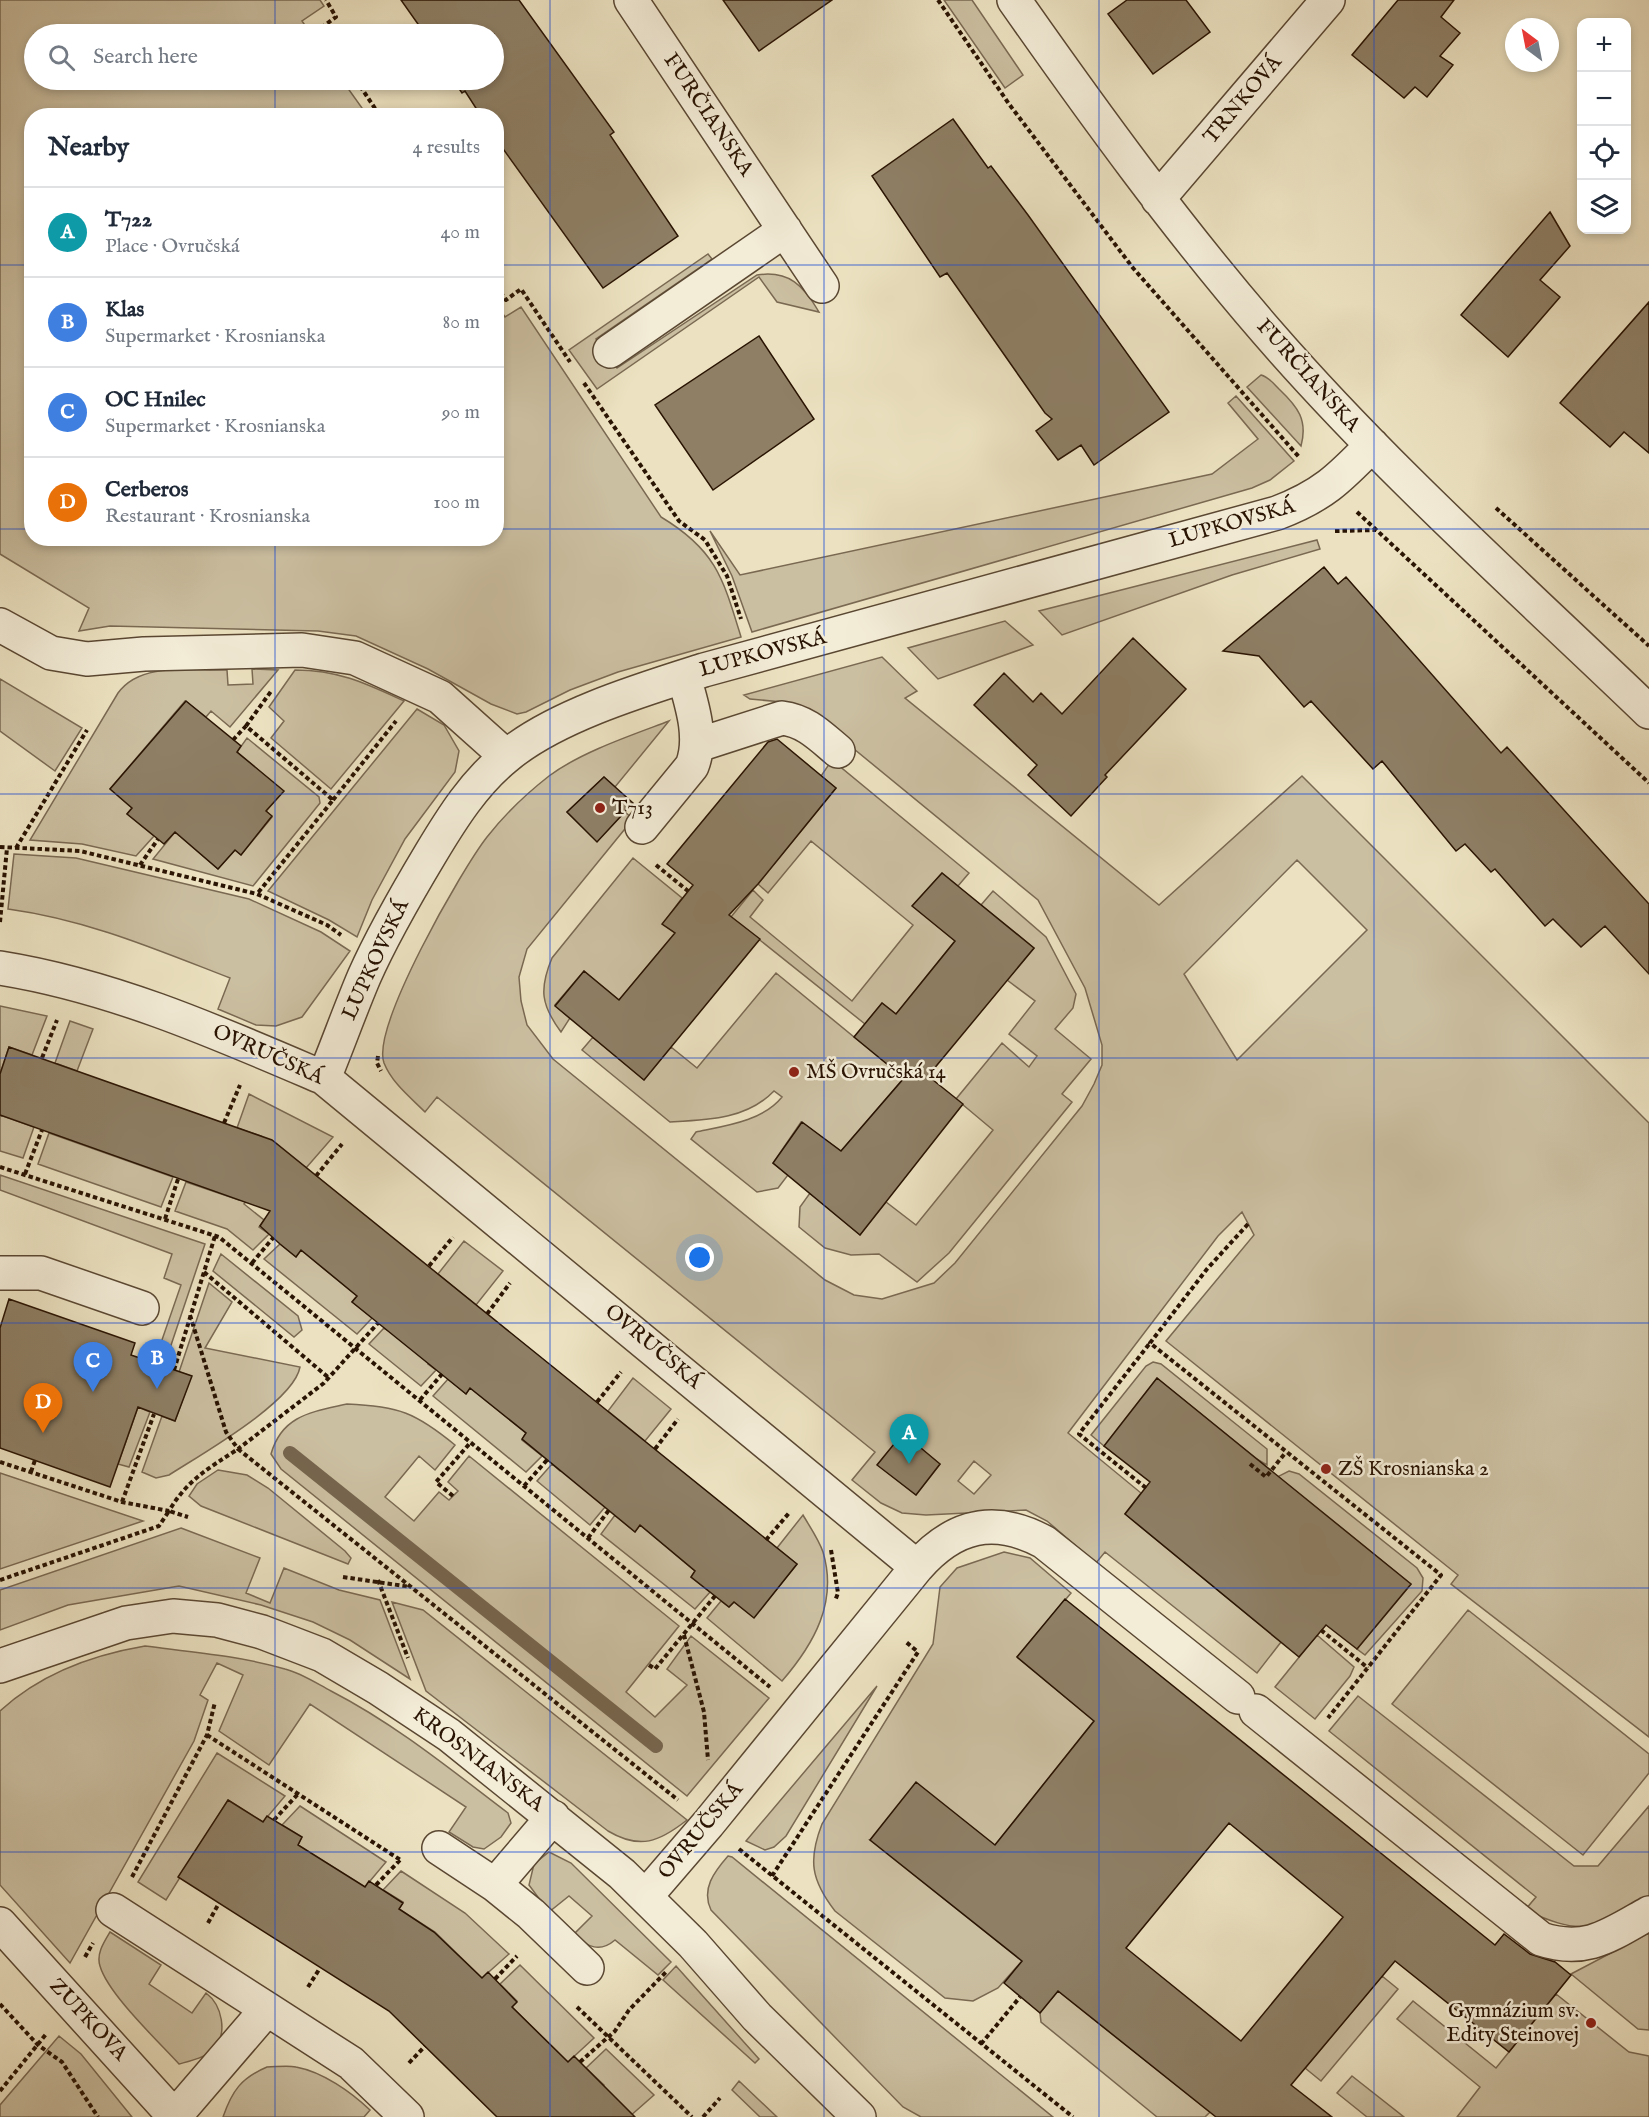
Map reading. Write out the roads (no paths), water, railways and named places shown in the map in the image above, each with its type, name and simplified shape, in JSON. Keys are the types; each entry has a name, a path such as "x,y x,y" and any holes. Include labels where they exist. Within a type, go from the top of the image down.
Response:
{"street":[{"name":"FURČIANSKA","path":"631,0 822,286"},
{"name":"FURČIANSKA","path":"1014,0 1158,199 1267,332 1372,445 1649,712"},
{"name":"TRNKOVÁ","path":"1158,199 1328,0"},
{"path":"610,351 785,230"},
{"name":"LUPKOVSKÁ","path":"324,1078 365,975 409,890 458,809 506,756 560,724 626,695 684,676 1276,513 1304,503 1330,487 1372,445"},
{"path":"0,625 38,646 63,656 87,659 144,654 268,651 334,653 355,658 423,688 456,709 506,756"},
{"path":"642,827 692,766 698,746 684,676"},
{"path":"698,746 782,718 796,720 809,726 838,750"},
{"name":"OVRUČSKÁ","path":"0,968 40,974 131,1001 211,1029 324,1078 917,1567 708,1824 646,1896"},
{"path":"0,1273 40,1273 142,1308"},
{"path":"917,1567 933,1549 948,1537 967,1530 1007,1527 1026,1532 1044,1542 1541,1939 1560,1946 1598,1941 1649,1913"},
{"name":"KROSNIANSKA","path":"0,1666 126,1623 173,1616 217,1620 262,1632 322,1656 369,1683 449,1735 554,1816 646,1896 757,2017 860,2117"},
{"path":"495,1885 554,1816"},
{"path":"439,1848 495,1885 531,1914 586,1968"},
{"path":"113,1910 351,2063 407,2117"},
{"name":"ZUPKOVA","path":"0,1924 175,2117"},
{"path":"175,2117 267,2009"}],"waterway":[{"path":"290,1453 656,1746"}],"place":[{"name":"T713","path":"600,808"},
{"name":"MŠ Ovručská 14","path":"794,1072"},
{"name":"Klas","path":"157,1389"},
{"name":"OC Hnilec","path":"93,1392"},
{"name":"Cerberos","path":"43,1433"},
{"name":"T722","path":"909,1464"},
{"name":"ZŠ Krosnianska 2","path":"1326,1469"},
{"name":"Gymnázium sv. Edity Steinovej","path":"1591,2023"}]}
